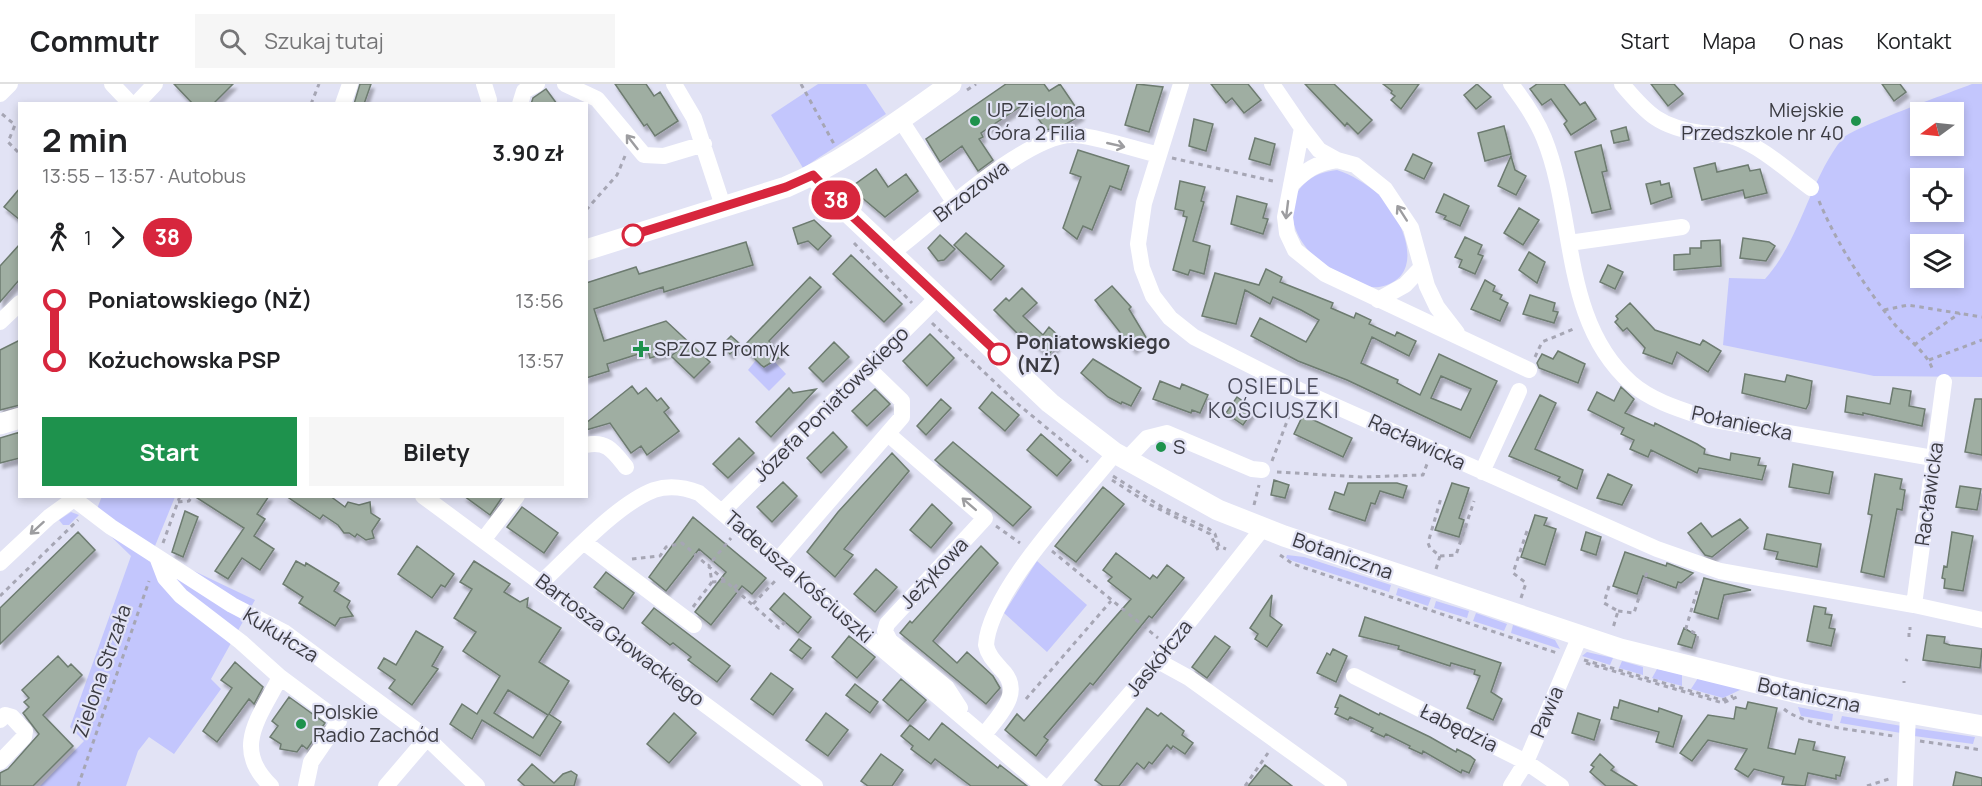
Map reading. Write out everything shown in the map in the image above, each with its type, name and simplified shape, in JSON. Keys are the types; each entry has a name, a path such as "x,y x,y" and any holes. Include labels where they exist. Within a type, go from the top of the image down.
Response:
{"main road":[{"path":"588,249 813,175 839,154 900,119 951,84"},
{"path":"839,154 840,196 846,210"},
{"name":"Botaniczna","path":"813,175 846,210 1050,403 1121,456 1218,510 1258,520 1620,650 1745,682 1982,726"},
{"path":"0,424 18,419"}],"street":[{"path":"0,94 10,84"},
{"path":"112,84 132,102"},
{"path":"136,102 155,84"},
{"path":"344,102 350,84"},
{"path":"521,102 524,92 537,84"},
{"path":"565,84 597,99 644,155 654,157 704,144"},
{"path":"674,84 694,118 723,206"},
{"name":"Racławicka","path":"1181,84 1139,223 1138,244 1142,268 1153,296 1170,318 1194,337 1299,390 1435,448 1596,524 1720,571 1914,605 1982,620"},
{"path":"1272,84 1319,150 1337,160 1355,165 1385,189 1411,228 1421,268 1437,307 1462,338"},
{"name":"Połaniecka","path":"1511,84 1534,116 1545,141 1583,303 1599,342 1614,364 1632,383 1651,396 1709,419 1933,458"},
{"path":"1622,84 1643,109 1667,126 1734,137 1758,150 1815,194"},
{"path":"900,119 954,202"},
{"path":"1302,128 1297,152 1284,183 1287,233 1296,250 1325,274 1529,370"},
{"name":"Brzozowa","path":"893,252 954,202 1017,157 1062,137 1073,135 1159,155"},
{"path":"1284,183 1320,163 1337,160"},
{"path":"1569,243 1682,227"},
{"path":"1378,300 1405,285 1421,268"},
{"name":"Józefa Poniatowskiego","path":"723,511 938,297"},
{"path":"0,322 18,305"},
{"path":"779,567 902,417 902,401 868,368"},
{"name":"Racławicka","path":"1914,605 1944,382"},
{"path":"1482,472 1519,391"},
{"path":"984,735 1006,707 1011,694 1009,676 993,660 986,645 996,612 1032,552 1121,456 1147,438 1167,433 1252,469 1262,470"},
{"name":"Jeżykowa","path":"888,434 985,518 887,624 885,631 890,641 947,688 969,723"},
{"path":"588,445 598,443 609,446 626,466"},
{"name":"Tadeusza Kościuszki","path":"542,582 638,498 666,487 688,489 699,493 723,511 779,567 1043,786"},
{"name":"Bartosza Głowackiego","path":"426,498 815,786"},
{"path":"483,539 515,498"},
{"path":"0,563 50,517 80,502"},
{"name":"Kukułcza","path":"80,502 159,552 232,605 284,632 427,738 477,786"},
{"name":"Jaskółcza","path":"1051,786 1158,661 1258,520"},
{"path":"585,543 689,621"},
{"path":"159,552 165,578 181,596 242,642 280,677 339,721 311,762 306,786"},
{"name":"Pawia","path":"1511,786 1526,762 1580,636"},
{"path":"1158,661 1189,678 1339,786"},
{"name":"Łabędzia","path":"1354,676 1526,762 1561,786"},
{"path":"271,786 257,773 252,764 251,738 280,677"},
{"path":"1905,780 1908,714"},
{"path":"0,720 4,715 12,717 25,731 24,737 0,762"},
{"path":"386,786 427,738"}],"path":[{"path":"312,102 319,84"},
{"path":"801,84 839,154"},
{"path":"2,114 15,125 8,142 18,152"},
{"path":"588,208 617,175 631,140"},
{"path":"1159,155 1284,183"},
{"path":"1815,194 1862,281 1932,366"},
{"path":"1884,310 1908,305 1982,317"},
{"path":"1914,345 1960,313"},
{"path":"1929,360 1982,340"},
{"path":"1299,390 1268,471 1361,477 1423,475 1424,472"},
{"path":"1258,520 1262,470"},
{"path":"159,552 179,498"},
{"path":"178,502 189,501 191,498"},
{"path":"1440,556 1428,543 1441,498"},
{"path":"1440,556 1456,555 1474,501"},
{"path":"0,596 72,527 80,502"},
{"path":"1522,597 1526,583 1513,573 1528,528"},
{"path":"689,621 712,582 709,565 733,536 725,529"},
{"path":"610,561 660,556 666,547 682,543 779,628 784,622"},
{"path":"1046,546 1162,641"},
{"path":"1280,555 1293,564 1542,646 1570,658 1723,703 1738,697"},
{"path":"1437,565 1440,556"},
{"path":"753,604 779,567"},
{"path":"1609,586 1604,603 1618,611 1634,613 1648,569"},
{"name":"Zielona Strzała","path":"78,786 152,573"},
{"path":"712,582 728,581"},
{"path":"735,588 739,583"},
{"path":"1694,651 1698,635 1686,628 1697,591"},
{"path":"1019,707 1111,601"},
{"path":"1613,626 1618,611"},
{"path":"1781,706 1791,714 1820,722 1982,750"},
{"path":"1245,786 1273,747"},
{"path":"1867,786 1905,780"}],"shaded area":[{"path":"818,84 866,84 886,114 803,168 771,115"},
{"path":"1972,84 1982,84 1982,377 1874,376 1723,345 1729,278 1765,279 1788,246 1821,173 1842,139 1881,119 1910,108 1910,156 1964,156 1964,102 1925,102"},
{"path":"1337,170 1372,189 1387,203 1395,216 1402,230 1407,259 1403,272 1394,281 1379,287 1360,283 1319,261 1309,252 1297,233 1293,220 1296,196 1311,179 1322,173"},
{"path":"764,350 786,374 769,391 748,370"},
{"path":"101,498 175,498 155,546 173,561 255,600 211,679 221,689 174,754 149,737 138,751 126,786 40,786 84,741 70,727 131,556 93,519"},
{"path":"71,512 79,515 69,525 63,525 59,520"},
{"path":"1287,555 1304,557 1391,585 1389,592 1290,560 1286,558"},
{"path":"1037,561 1087,605 1047,652 1004,613"},
{"path":"1398,588 1431,598 1428,606 1396,595"},
{"path":"1436,601 1469,611 1467,618 1434,608"},
{"path":"1476,613 1507,624 1504,631 1473,621"},
{"path":"1513,625 1555,640 1560,649 1511,633"},
{"path":"1587,652 1613,658 1610,665 1582,656"},
{"path":"1622,661 1643,667 1643,675 1619,668"},
{"path":"1657,669 1682,674 1682,686 1652,678"},
{"path":"1698,678 1742,689 1723,698 1691,689"},
{"path":"1798,707 1833,714 1832,721 1801,716"},
{"path":"1842,716 1902,726 1901,733 1840,723"},
{"path":"1913,728 1975,737 1973,744 1914,736"}],"building":[{"path":"174,84 233,84 215,102 191,102"},
{"path":"360,84 371,84 365,102 355,102"},
{"path":"615,84 646,84 654,96 660,92 678,121 655,136 647,124 644,126"},
{"path":"1006,84 1044,84 1049,91 1060,84 1081,115 1063,126 1046,130 1027,102 981,133 983,137 979,139 993,160 978,171 962,146 940,162 926,139"},
{"path":"1137,84 1163,87 1149,132 1125,125"},
{"path":"1211,84 1248,84 1261,100 1244,113 1232,98 1226,103"},
{"path":"1305,84 1334,84 1372,120 1358,134 1347,123 1345,126"},
{"path":"1383,84 1419,84 1401,109 1391,100 1395,96 1391,93 1392,91"},
{"path":"1477,84 1491,97 1476,109 1464,95"},
{"path":"1537,84 1564,84 1580,105 1585,102 1596,119 1571,135 1564,124 1567,121 1551,99 1542,105 1530,89"},
{"path":"1651,84 1674,84 1683,94 1668,106"},
{"path":"1882,84 1900,84 1906,92 1894,101"},
{"path":"546,89 556,102 532,102 533,98"},
{"path":"1194,119 1213,124 1206,151 1189,146"},
{"path":"1504,126 1511,154 1485,161 1478,133"},
{"path":"1626,127 1629,140 1614,143 1611,131"},
{"path":"1255,138 1275,144 1270,165 1249,159"},
{"path":"1601,145 1607,171 1602,172 1611,209 1592,213 1575,152"},
{"path":"1078,150 1129,166 1121,190 1110,186 1092,230 1083,226 1077,239 1063,228 1081,177 1070,173"},
{"path":"1413,154 1432,163 1424,179 1405,170"},
{"path":"1511,156 1515,170 1526,176 1516,195 1498,186"},
{"path":"1715,163 1717,172 1748,165 1750,171 1760,169 1767,193 1745,198 1743,190 1702,200 1694,168"},
{"path":"876,169 888,187 906,174 918,191 885,217 854,191 854,185"},
{"path":"1180,181 1205,187 1201,201 1204,202 1193,241 1210,246 1204,274 1190,270 1188,275 1173,270 1187,217 1183,216 1184,211 1175,209"},
{"path":"1660,181 1661,185 1669,183 1672,197 1651,204 1646,184"},
{"path":"18,190 18,218 4,207"},
{"path":"1444,194 1469,206 1460,226 1444,219 1446,216 1436,212"},
{"path":"1237,196 1267,204 1263,218 1268,219 1263,234 1231,224"},
{"path":"1519,208 1539,220 1523,245 1504,233"},
{"path":"814,220 831,236 818,250 808,241 798,244 793,228"},
{"path":"966,233 1004,266 991,280 954,245"},
{"path":"940,235 955,249 944,260 938,261 928,248"},
{"path":"1465,237 1482,245 1478,254 1483,256 1475,274 1459,267 1462,260 1455,257"},
{"path":"1743,238 1769,242 1775,246 1766,261 1740,258"},
{"path":"1720,240 1721,266 1674,270 1674,255 1690,254 1690,248 1701,248 1701,241"},
{"path":"746,242 753,265 664,292 663,287 594,309 604,341 666,321 710,362 694,378 671,356 680,349 650,358 648,351 607,364 609,371 588,377 588,282 636,267 639,274"},
{"path":"18,246 18,281 0,302 0,266"},
{"path":"1529,252 1545,262 1537,283 1519,270"},
{"path":"851,255 902,304 884,322 833,274"},
{"path":"1608,265 1623,272 1615,289 1600,282"},
{"path":"1266,269 1282,277 1280,282 1333,303 1331,308 1354,318 1356,313 1371,320 1369,324 1395,336 1397,332 1416,341 1409,356 1372,337 1361,363 1398,380 1397,383 1420,395 1439,354 1497,381 1470,438 1347,380 1298,361 1251,336 1260,318 1306,342 1319,320 1273,297 1270,304 1245,290 1236,324 1202,316 1215,273 1259,285","holes":["1441,376 1471,389 1461,410 1431,398"]},
{"path":"810,277 821,287 769,341 782,356 764,367 743,347"},
{"path":"1485,280 1495,286 1493,291 1502,295 1500,299 1508,303 1500,321 1471,309"},
{"path":"1112,286 1131,307 1129,309 1147,339 1133,349 1095,300"},
{"path":"1022,288 1037,303 1023,316 1043,335 1049,327 1062,339 1048,355 1021,332 1018,334 994,310 1006,298 1009,301"},
{"path":"1530,295 1555,303 1553,311 1558,312 1554,323 1523,314"},
{"path":"1630,303 1655,330 1700,345 1703,340 1721,351 1708,372 1677,352 1672,364 1643,353 1645,348 1627,328 1623,331 1615,322 1618,319 1616,316"},
{"path":"930,334 954,358 927,386 903,361"},
{"path":"731,336 740,344 730,354 722,345"},
{"path":"18,341 18,406 0,410 0,350"},
{"path":"834,342 849,357 823,382 809,368"},
{"path":"1558,351 1585,364 1578,383 1539,368 1537,363 1542,354 1553,359"},
{"path":"1093,359 1141,388 1131,406 1108,397 1081,373"},
{"path":"1745,374 1785,382 1787,375 1812,381 1806,409 1742,393"},
{"path":"1160,381 1180,389 1182,384 1208,395 1200,413 1192,410 1191,413 1153,399"},
{"name":"SPZOZ Promyk","path":"632,386 638,394 646,388 657,401 661,398 669,408 664,412 679,431 647,455 641,446 631,453 610,423 588,429 588,421"},
{"path":"1621,387 1634,399 1625,413 1654,426 1655,423 1697,444 1705,449 1704,454 1730,460 1731,453 1760,458 1758,465 1766,466 1762,480 1699,468 1697,473 1651,450 1648,457 1630,449 1634,440 1621,434 1624,428 1588,410 1597,392 1614,401"},
{"path":"789,388 793,393 816,389 771,437 756,422"},
{"path":"1893,388 1911,391 1909,406 1925,409 1922,426 1863,413 1863,415 1845,412 1847,396 1890,404"},
{"path":"875,389 890,404 867,426 852,411"},
{"path":"992,392 1019,415 1005,431 979,408"},
{"path":"1540,395 1556,403 1535,449 1583,470 1577,489 1558,480 1560,477 1509,456"},
{"path":"1237,397 1254,409 1243,425 1226,413"},
{"path":"941,399 951,408 926,435 917,426"},
{"path":"1975,399 1982,399 1982,455 1965,452"},
{"path":"1303,415 1352,438 1343,457 1294,434"},
{"path":"833,432 847,447 821,473 807,458"},
{"path":"18,433 18,458 0,463 0,438"},
{"path":"1041,434 1071,460 1057,476 1027,450"},
{"path":"739,438 754,453 728,478 713,464"},
{"path":"953,442 1031,507 1013,526 935,460"},
{"path":"892,453 909,471 844,549 853,555 835,577 807,552 838,512"},
{"path":"1793,464 1833,472 1829,494 1789,487"},
{"path":"1608,474 1632,485 1622,505 1597,498"},
{"path":"1875,474 1902,479 1900,489 1905,490 1902,510 1897,509 1884,577 1861,572 1872,515 1868,514"},
{"path":"1274,480 1289,485 1285,498 1271,495"},
{"path":"783,482 797,496 772,522 757,507"},
{"path":"1348,483 1397,483 1407,486 1403,498 1380,491 1375,504 1371,503 1365,521 1329,509 1335,492 1344,495"},
{"path":"1452,483 1469,488 1459,518 1464,520 1459,537 1435,530"},
{"path":"1960,486 1981,489 1977,510 1956,507"},
{"path":"1103,487 1124,504 1076,562 1055,546"},
{"path":"197,498 268,498 257,514 265,519 254,536 274,549 260,570 242,558 228,579 215,571 244,528"},
{"path":"289,498 333,498 345,507 348,502 359,505 370,502 371,513 380,519 372,531 374,538 366,540 357,534 355,537 344,533 338,525 323,515 320,519"},
{"path":"467,498 502,498 490,515"},
{"path":"932,504 952,523 931,548 910,530"},
{"path":"522,507 558,533 544,553 507,527"},
{"path":"185,511 198,517 183,557 172,552"},
{"path":"1535,515 1547,518 1544,525 1556,529 1545,565 1521,557"},
{"path":"693,517 766,578 752,594 742,586 711,625 695,612 726,572 699,549 666,591 649,577"},
{"path":"1740,519 1748,528 1712,557 1705,555 1688,533 1701,523 1712,537"},
{"path":"78,532 95,550 0,644 0,608"},
{"path":"1586,532 1601,537 1596,555 1581,550"},
{"path":"1952,532 1973,536 1963,591 1944,588 1945,579 1942,578 1944,566 1947,567"},
{"path":"1767,534 1821,544 1817,567 1776,559 1778,552 1764,549"},
{"path":"417,546 454,574 445,587 441,585 432,598 398,574"},
{"path":"981,546 998,563 933,641 957,663 967,652 993,676 1000,688 986,704 900,633 910,621 912,623"},
{"path":"1625,552 1666,566 1667,563 1693,573 1681,583 1678,582 1676,588 1643,576 1637,594 1613,586"},
{"path":"1116,553 1150,579 1153,575 1157,578 1167,565 1184,578 1152,618 1149,616 1093,685 1090,683 1044,737 1048,740 1036,756 1005,730 1017,714 1024,721 1131,599 1108,581 1112,577 1103,570"},
{"path":"296,561 305,566 306,563 339,583 334,591 350,601 347,607 353,616 340,618 335,626 299,603 303,597 283,584"},
{"path":"474,561 510,584 504,592 520,602 528,598 527,607 561,628 539,662 569,681 549,714 561,722 540,756 482,720 472,739 450,724 462,704 477,714 500,676 463,651 476,632 454,618 472,589 460,582","holes":["508,690 548,715 533,738 494,713"]},
{"path":"876,569 897,587 875,612 854,594"},
{"path":"606,572 634,593 623,609 594,587"},
{"path":"1704,578 1751,590 1724,595 1718,619 1694,612"},
{"path":"784,593 811,617 798,633 770,609"},
{"path":"1272,595 1270,616 1282,625 1267,647 1255,639 1258,634 1250,628"},
{"path":"1814,606 1826,608 1825,614 1832,615 1829,628 1835,629 1831,646 1807,641"},
{"path":"654,608 730,666 717,682 688,660 691,657 673,643 670,645 642,623"},
{"path":"1365,617 1501,663 1491,692 1502,699 1493,720 1467,708 1480,676 1474,674 1475,670 1451,663 1450,666 1398,649 1399,646 1359,636"},
{"path":"1684,628 1696,635 1692,648 1678,644"},
{"path":"416,631 443,647 432,666 438,669 412,705 389,688 395,680 378,668 384,658 396,665"},
{"path":"1927,635 1945,637 1944,643 1950,645 1982,649 1980,668 1923,660"},
{"path":"849,636 875,657 857,678 832,657"},
{"path":"1215,636 1230,647 1207,678 1192,667"},
{"path":"799,639 811,648 802,659 790,650"},
{"path":"1333,649 1347,656 1336,682 1317,673 1327,653 1330,655"},
{"path":"58,656 68,667 71,664 82,675 43,715 73,746 33,786 0,786 0,773 8,769 39,734 23,713 29,707 24,702 29,698 22,690"},
{"path":"235,662 263,687 254,704 249,699 217,742 203,731 232,688 221,680"},
{"path":"771,673 793,689 773,715 751,699"},
{"path":"901,679 926,700 908,721 883,700"},
{"path":"855,684 878,702 870,713 846,695"},
{"path":"1340,695 1430,737 1456,752 1457,749 1470,756 1475,760 1469,773 1462,770 1461,773 1423,751 1422,754 1386,734 1384,737 1371,731 1373,728 1350,717 1348,720 1335,714"},
{"name":"Polskie Radio Zachód","path":"289,697 325,723 307,749 302,745 297,752 280,749 281,744 270,737 278,726 272,721"},
{"path":"1620,700 1658,712 1659,708 1682,716 1673,747 1656,742 1659,732 1611,719 1614,707 1618,708"},
{"path":"1748,702 1777,708 1768,748 1795,754 1799,739 1815,742 1813,750 1845,757 1840,776 1836,775 1836,779 1808,773 1805,786 1782,784 1784,777 1754,769 1748,777 1735,769 1747,749 1708,740 1692,761 1680,753 1708,715 1734,719 1736,707 1746,709"},
{"path":"1147,708 1158,716 1161,713 1184,731 1182,735 1193,743 1185,754 1167,745 1152,764 1149,762 1144,769 1137,763 1119,786 1103,786 1095,780"},
{"path":"674,713 696,733 669,763 647,744"},
{"path":"826,713 848,730 828,756 806,740"},
{"path":"1578,713 1600,720 1594,740 1572,733"},
{"path":"942,723 998,768 1000,765 1027,786 971,786 935,759 931,764 911,749 913,746 901,736 910,725 929,740"},
{"path":"881,754 903,770 892,786 868,786 861,781"},
{"path":"1600,754 1614,767 1611,770 1637,786 1606,786 1590,772 1594,767 1591,765"},
{"path":"532,764 554,783 563,774 571,771 577,775 574,786 525,786 518,780"},
{"path":"1265,765 1292,786 1248,786"},
{"path":"1956,772 1982,778 1982,786 1953,786"}],"bus line":[{"name":"38","path":"633,235 786,187 813,175 851,215 999,354"}],"place":[{"name":"UP Zielona Góra 2 Filia","path":"975,121"},
{"name":"Miejskie Przedszkole nr 40","path":"1856,121"},
{"name":"SPZOZ Promyk","path":"641,349"},
{"name":"Poniatowskiego (NŻ)","path":"999,354"},
{"name":"S","path":"1161,447"},
{"name":"Polskie Radio Zachód","path":"301,724"}],"district":[{"name":"OSIEDLE KOŚCIUSZKI","path":"1274,399"}]}
